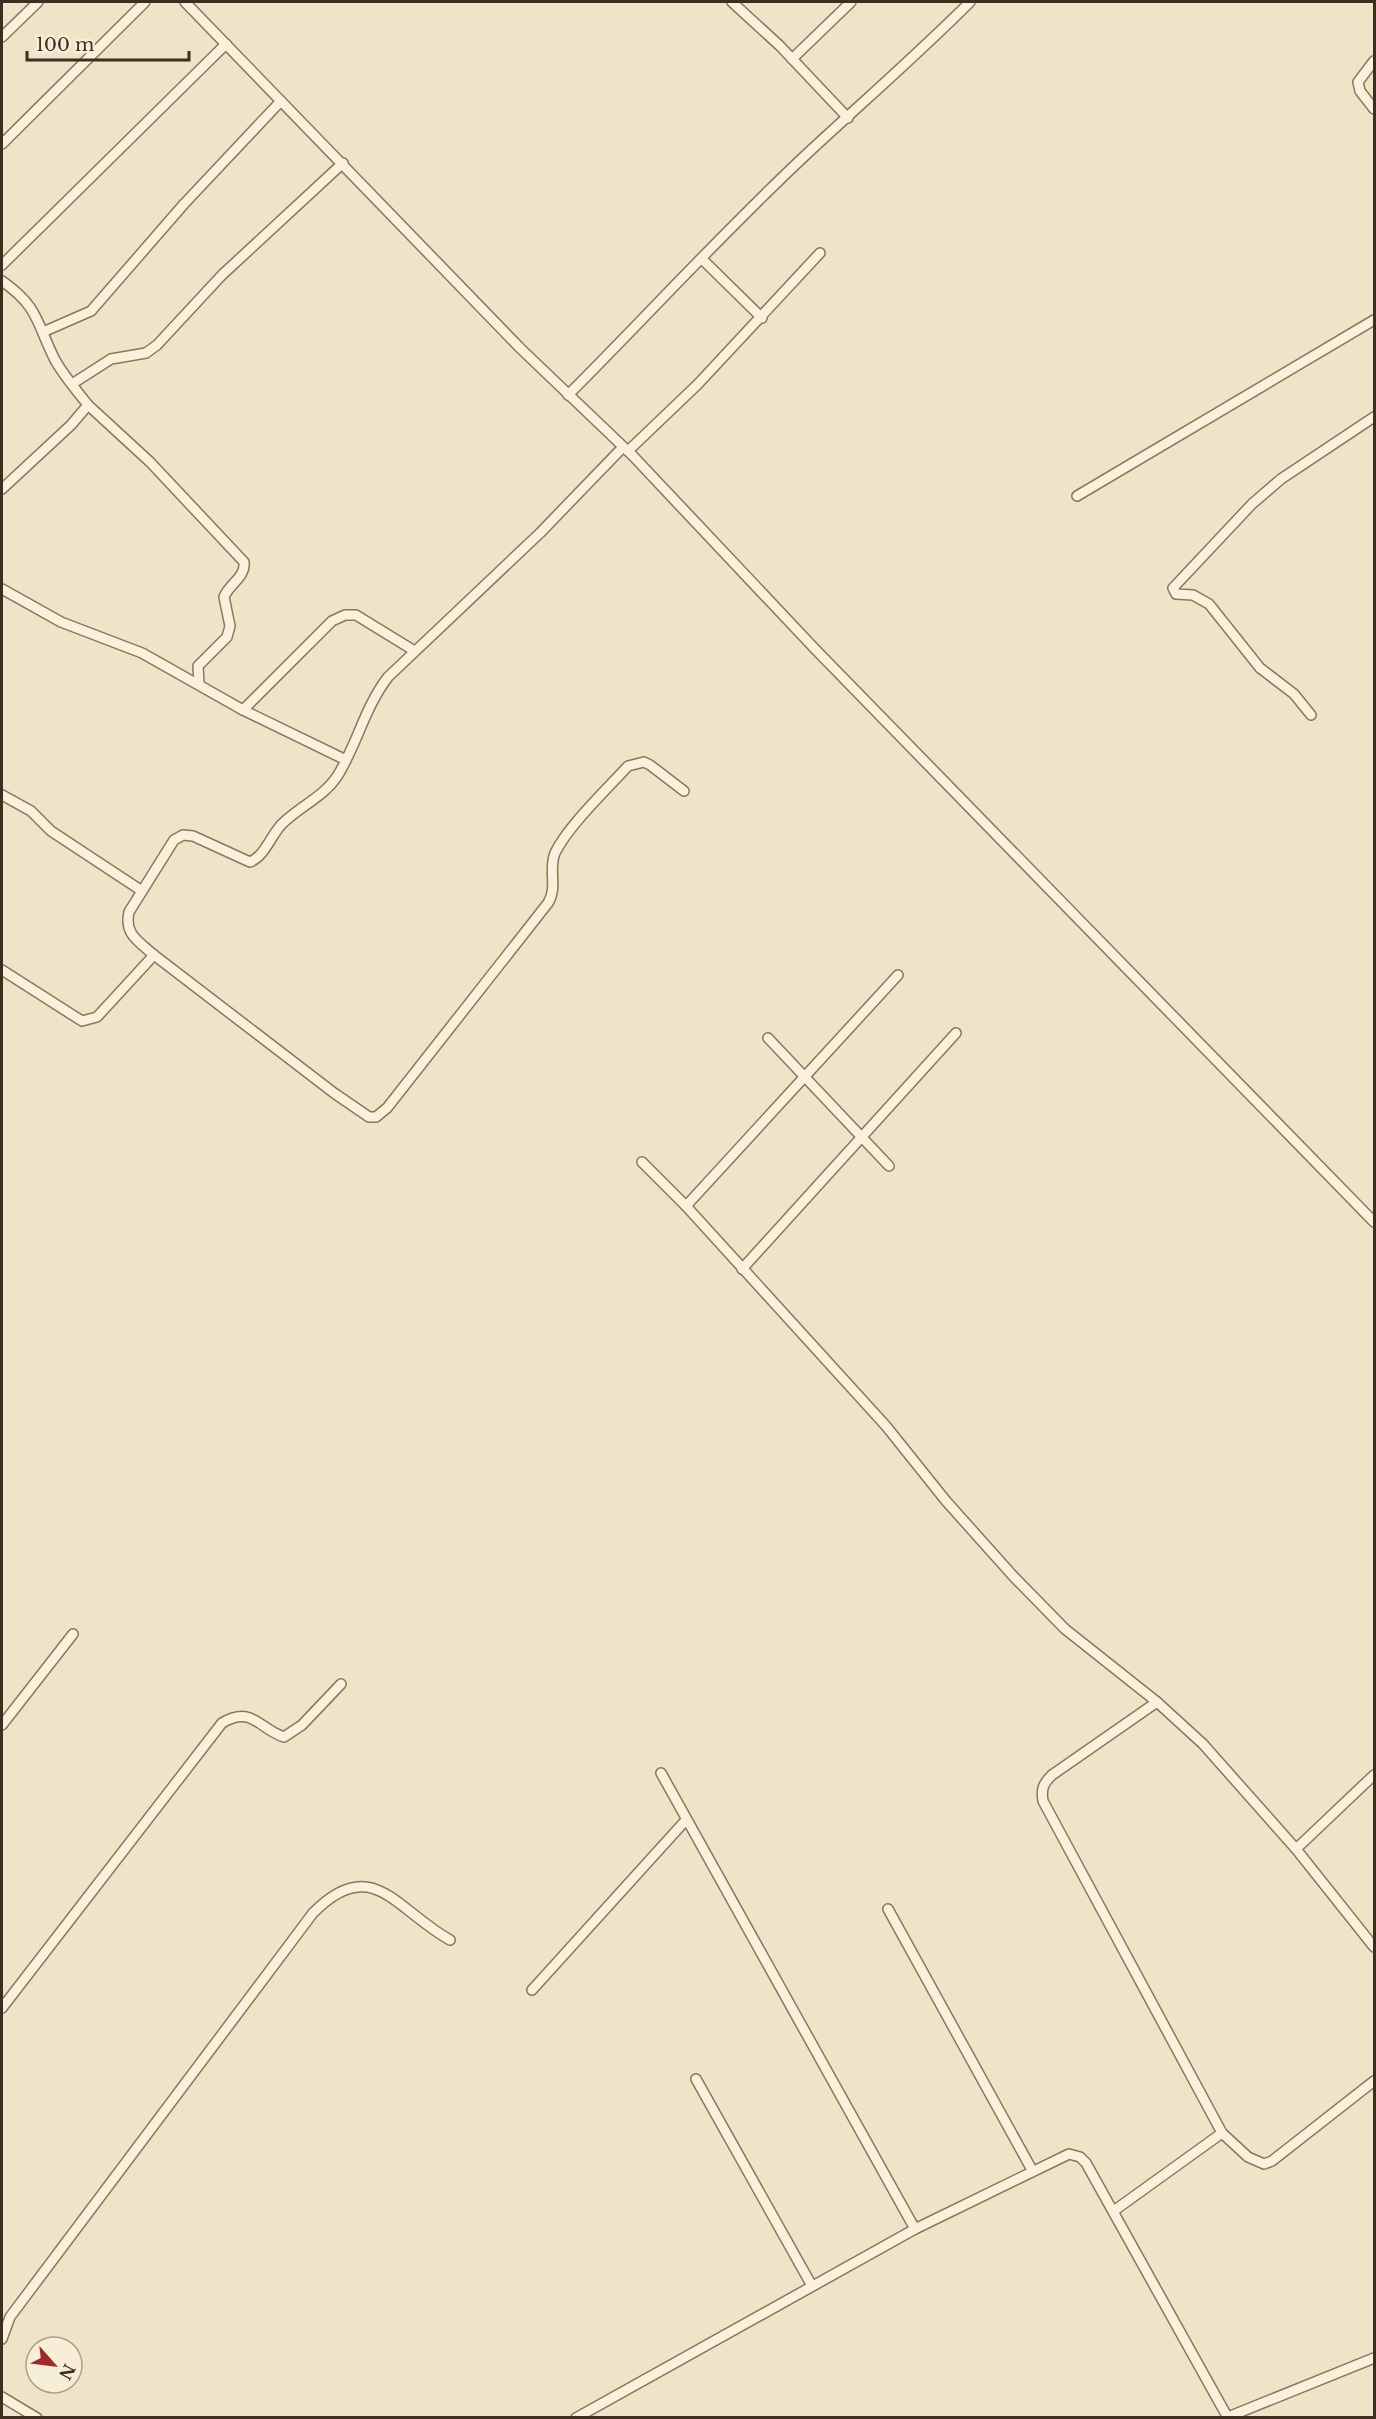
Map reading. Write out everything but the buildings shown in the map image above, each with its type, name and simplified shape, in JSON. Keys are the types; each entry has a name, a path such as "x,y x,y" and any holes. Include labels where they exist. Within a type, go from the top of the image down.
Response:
{"street":[{"path":"2,37 38,2"},
{"path":"2,144 145,2"},
{"path":"185,2 520,348 625,449 814,649 1374,1222"},
{"path":"733,2 848,118"},
{"path":"792,59 851,2"},
{"path":"568,395 702,259 848,118 909,63 970,2"},
{"path":"2,265 226,44"},
{"path":"1374,61 1358,82 1360,91 1374,109"},
{"path":"43,332 91,311 184,204 281,101"},
{"path":"72,384 111,359 146,352 157,345 222,275 343,163"},
{"path":"684,791 644,762 628,766 561,842 552,864 554,890 548,903 387,1108 376,1117 369,1117 334,1093 153,955 129,934 127,923 129,912 174,840 183,835 193,836 250,862 253,861 281,825 329,787 346,760 376,693 413,650 540,533 762,318 820,253"},
{"path":"702,259 762,318"},
{"path":"2,281 30,304 39,318 56,361 88,405 150,462 244,561 245,568 241,576 224,597 230,626 227,637 198,666 199,684"},
{"path":"1077,496 1374,320"},
{"path":"2,489 71,425 88,405"},
{"path":"1311,716 1294,694 1260,668 1209,604 1193,595 1176,594 1173,588 1252,504 1281,479 1374,417"},
{"path":"2,590 61,622 142,653 243,710 346,760"},
{"path":"243,710 332,621 345,615 356,615 413,650"},
{"path":"2,795 31,812 51,831 142,891"},
{"path":"2,970 82,1021 97,1017 153,955"},
{"path":"686,1206 898,975"},
{"path":"742,1269 956,1033"},
{"path":"768,1038 889,1166"},
{"path":"642,1162 686,1206 886,1426 945,1501 1014,1577 1065,1629 1157,1702 1203,1744 1296,1849 1374,1947"},
{"path":"2,1725 73,1634"},
{"path":"2,2008 222,1723 245,1715 284,1737 302,1725 341,1684"},
{"path":"1157,1702 1052,1775 1044,1784 1041,1792 1043,1801 1222,2133 1248,2157 1264,2164 1272,2161 1374,2081"},
{"path":"661,1773 915,2229"},
{"path":"1296,1849 1374,1775"},
{"path":"532,1990 686,1820"},
{"path":"2,2339 9,2318 313,1913 328,1898 344,1888 370,1886 380,1889 421,1922 450,1940"},
{"path":"888,1909 1032,2170"},
{"path":"696,2079 812,2286"},
{"path":"1115,2210 1222,2133"},
{"path":"576,2418 915,2229 1060,2156 1074,2154 1086,2163 1115,2210 1228,2417 1374,2358"},
{"path":"2,2397 37,2418"}]}
